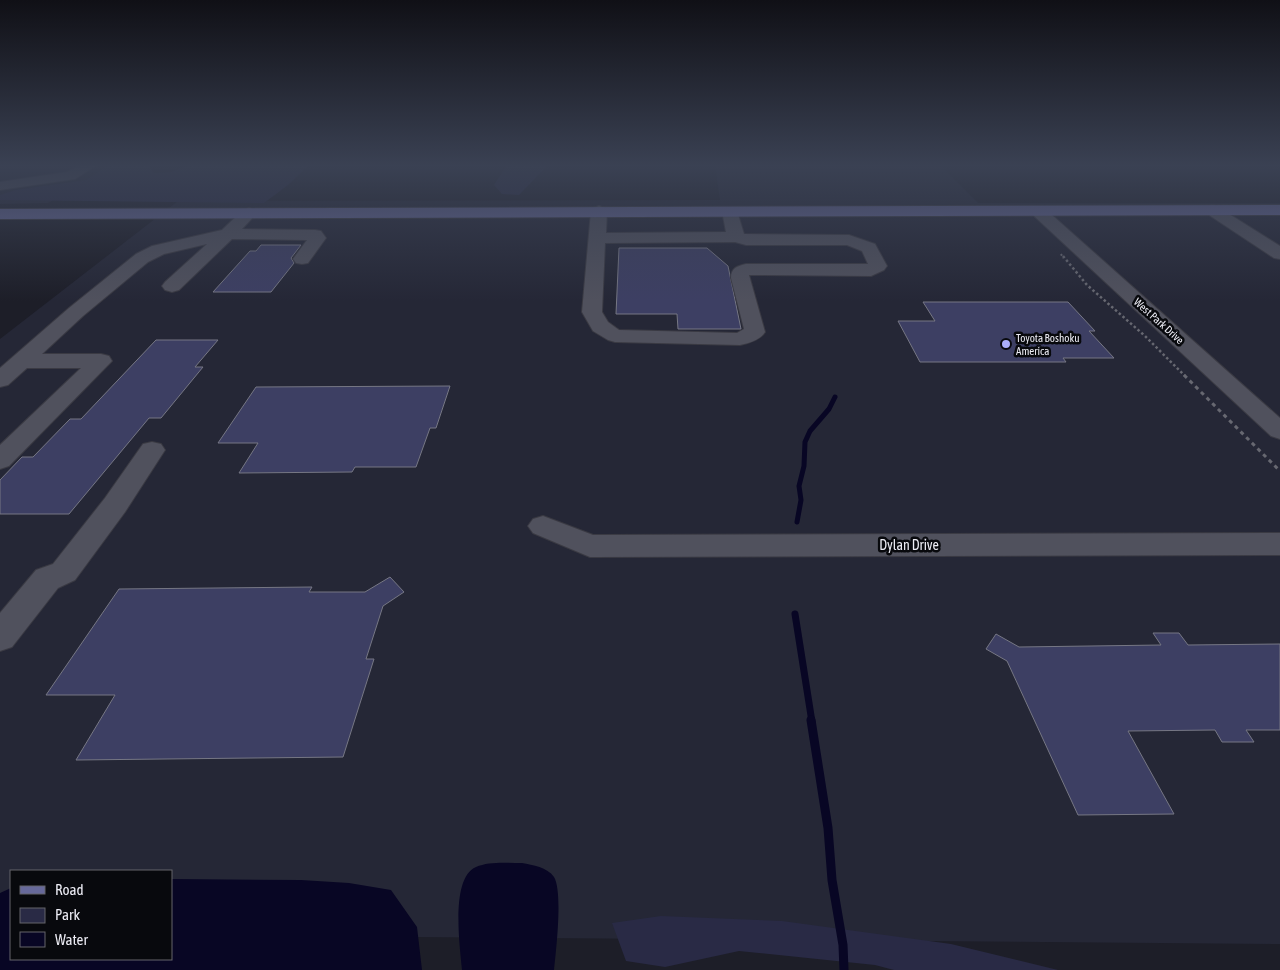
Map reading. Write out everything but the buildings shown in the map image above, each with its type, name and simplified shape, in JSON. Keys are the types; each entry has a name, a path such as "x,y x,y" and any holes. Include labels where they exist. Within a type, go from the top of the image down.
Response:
{"main road":[{"path":"0,214 1166,210"}],"street":[{"path":"1212,210 1280,254"},
{"path":"597,238 736,237 746,240 849,240 869,248 878,266 871,270 746,269 740,272 754,332 740,339 615,336 603,330 595,321 592,312 597,238 599,211"},
{"path":"730,211 736,237"},
{"name":"West Park Drive","path":"1038,211 1280,432"},
{"path":"172,286 249,213"},
{"path":"0,380 76,312 149,254 228,234 315,235 317,238 302,259"},
{"path":"0,460 101,361 22,361"},
{"path":"0,637 47,579 64,572 115,506 152,450"},
{"name":"Dylan Drive","path":"543,526 590,546 1280,544"}],"path":[{"path":"1060,252 1063,260 1082,280 1144,336 1280,471"}],"shaded area":[{"path":"166,210 1280,210 1280,944 172,935 172,870 10,870 10,933 0,933 0,339"}],"green space":[{"path":"661,916 782,921 951,944 1058,970 894,970 875,965 739,951 665,967 626,961 612,923"}],"water":[{"path":"522,863 548,871 554,877 557,885 558,922 554,970 462,970 458,914 463,884 468,874 476,867 487,864"},
{"path":"172,879 301,880 349,883 391,890 417,927 422,970 0,970 0,893 10,888 10,960 172,960"}],"waterway":[{"path":"797,522 801,500 799,486 804,466 805,442 810,431 829,409 835,397"},
{"path":"795,614 812,722"},
{"path":"811,720 828,828 832,880 843,945 844,970"}],"place":[{"name":"Toyota Boshoku America","path":"1006,344"}]}
